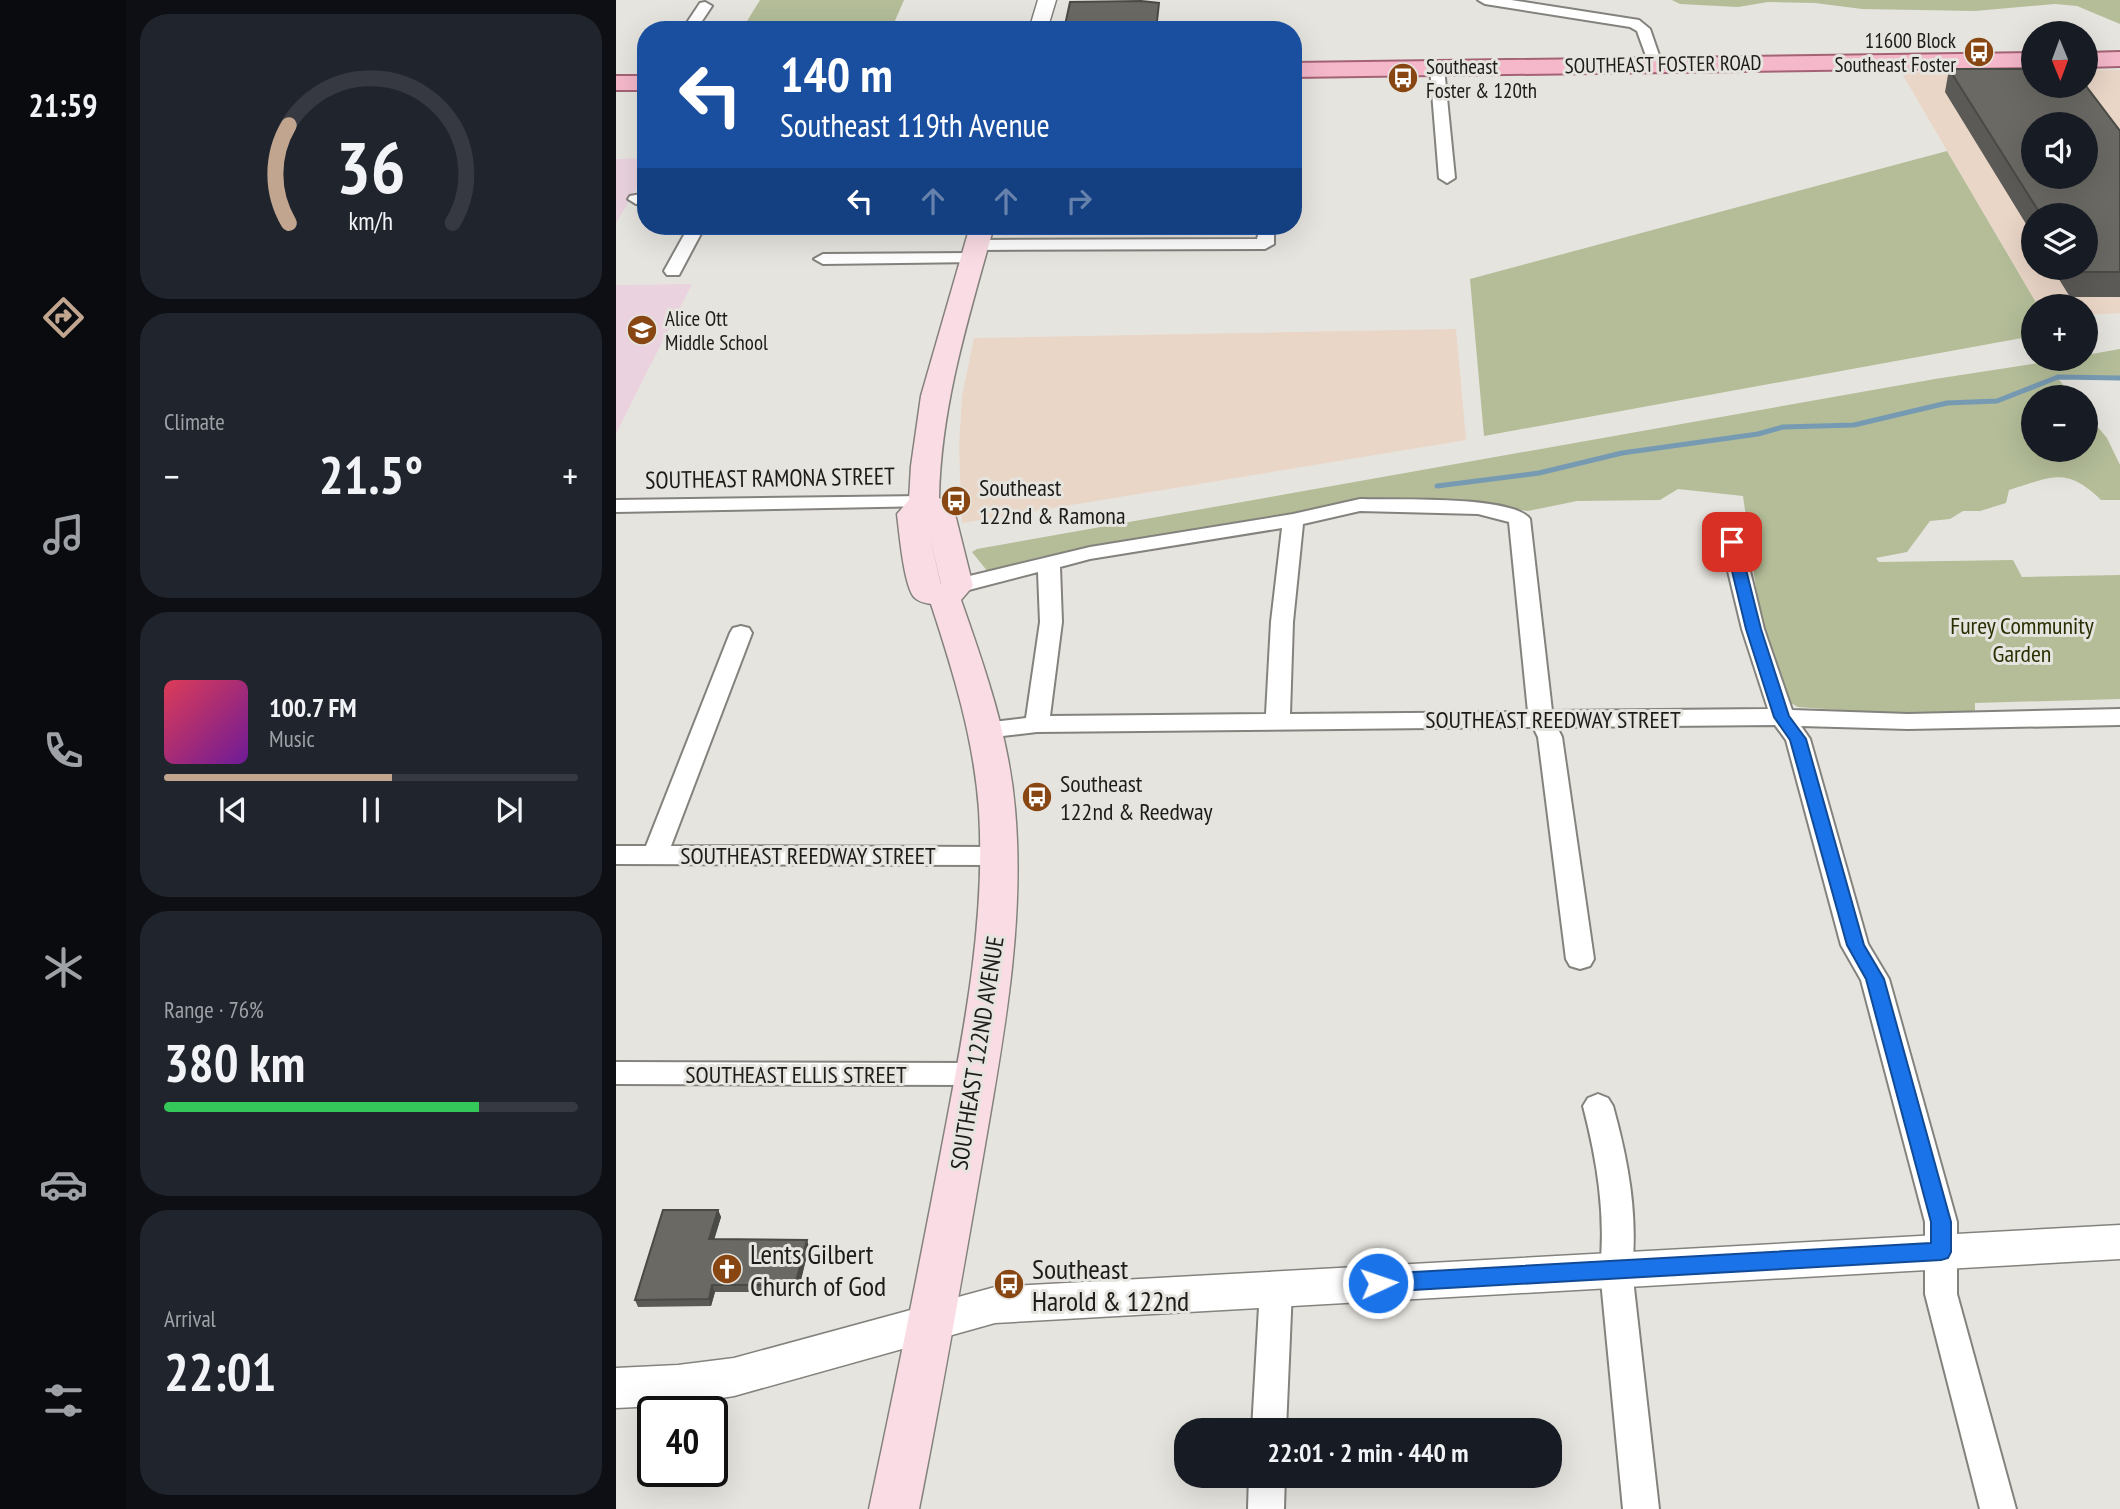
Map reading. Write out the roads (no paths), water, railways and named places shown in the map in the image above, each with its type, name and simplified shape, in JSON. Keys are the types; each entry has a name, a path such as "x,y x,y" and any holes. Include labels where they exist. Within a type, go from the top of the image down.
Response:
{"main road":[{"path":"2098,60 2120,59"},
{"name":"SOUTHEAST FOSTER ROAD","path":"1302,70 2021,60"},
{"path":"616,83 637,83"},
{"name":"SOUTHEAST 122ND AVENUE","path":"894,1509 933,1322 996,936 998,809 985,730 951,592 927,593 916,551 912,514 924,502 924,464 931,410 977,243"}],"street":[{"path":"1041,21 1047,0"},
{"path":"1485,0 1634,23 1643,29 1655,64"},
{"path":"695,21 705,6"},
{"path":"1437,68 1447,178"},
{"path":"673,271 691,235"},
{"path":"823,259 977,243 1265,244 1266,235"},
{"name":"SOUTHEAST RAMONA STREET","path":"616,506 924,502"},
{"path":"951,592 1090,553 1293,520 1360,506 1478,508 1500,511 1519,519 1541,718 1550,737 1580,959"},
{"path":"1278,722 1282,622 1293,520"},
{"path":"1732,542 1753,629 1782,717 1798,739 1856,945 1875,979 1941,1222 1941,1294 1997,1509"},
{"path":"1037,724 1051,622 1049,565"},
{"path":"655,855 741,633"},
{"name":"SOUTHEAST REEDWAY STREET","path":"985,730 1037,724 1541,718 1782,717 1927,722 2120,718"},
{"name":"SOUTHEAST REEDWAY STREET","path":"616,855 999,856"},
{"name":"SOUTHEAST ELLIS STREET","path":"616,1073 975,1074"},
{"path":"1598,1106 1608,1141 1620,1244 1616,1270 1641,1509"},
{"path":"616,1388 678,1385 734,1377 995,1305 2120,1242"},
{"path":"1270,1418 1276,1289"},
{"path":"1266,1509 1267,1488"}],"waterway":[{"path":"1437,486 1539,473 1622,453 1758,434 1783,427 1854,425 1947,403 1997,401 2058,377 2120,378"}],"place":[{"name":"11600 Block Southeast Foster","path":"1979,52"},
{"name":"Southeast Foster & 120th","path":"1403,78"},
{"name":"Alice Ott Middle School","path":"642,330"},
{"name":"Southeast 122nd & Ramona","path":"956,501"},
{"name":"Southeast 122nd & Reedway","path":"1037,797"},
{"name":"Lents Gilbert Church of God","path":"727,1269"},
{"name":"Southeast Harold & 122nd","path":"1009,1284"}],"park label":[{"name":"Furey Community Garden","path":"2022,639"}]}
